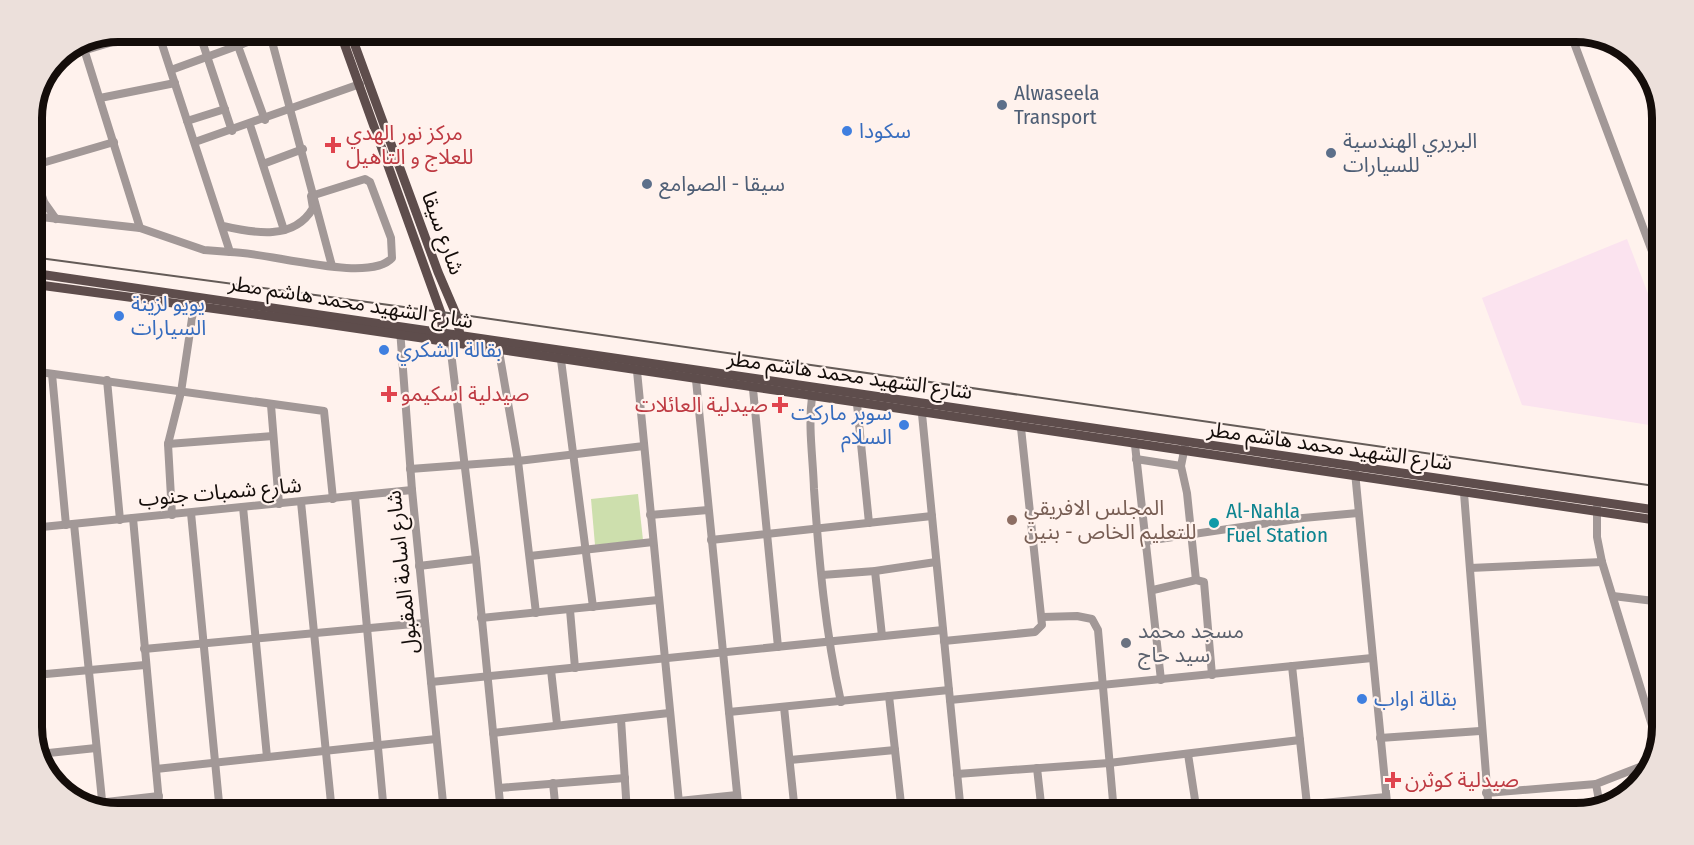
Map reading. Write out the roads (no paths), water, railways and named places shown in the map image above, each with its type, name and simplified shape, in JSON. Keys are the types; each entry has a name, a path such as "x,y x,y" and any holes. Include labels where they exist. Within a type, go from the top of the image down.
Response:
{"main road":[{"name":"شارع سيقا","path":"344,42 441,313 446,340"},
{"name":"شارع سيقا","path":"354,42 438,272 456,314 461,341"},
{"name":"شارع الشهيد محمد هاشم مطر","path":"42,275 446,340 1597,507 1652,520"},
{"name":"شارع الشهيد محمد هاشم مطر","path":"42,285 399,332"},
{"name":"شارع الشهيد محمد هاشم مطر","path":"461,341 499,351 922,414 1135,445 1185,448"},
{"name":"شارع الشهيد محمد هاشم مطر","path":"1355,472 1464,493 1652,510"}],"street":[{"path":"161,42 230,252"},
{"path":"202,42 232,131"},
{"path":"240,42 265,120"},
{"path":"171,70 248,42"},
{"path":"223,226 264,234 284,230 309,215 313,208 303,149 275,42"},
{"path":"1574,42 1652,251"},
{"path":"90,48 100,98 140,228"},
{"path":"100,98 175,83"},
{"path":"195,142 265,120 360,84"},
{"path":"187,121 225,109"},
{"path":"250,125 284,230"},
{"path":"42,162 114,142"},
{"path":"263,164 303,149"},
{"path":"42,217 140,228 204,250 252,252 360,270 387,263 392,258 391,238 368,180 311,196"},
{"path":"42,196 56,219"},
{"path":"311,196 332,266"},
{"path":"172,515 168,444 181,392 194,305"},
{"name":"شارع اسامة المقبول","path":"399,332 411,490 443,803"},
{"path":"446,340 476,559 500,803"},
{"path":"499,351 518,461 536,613"},
{"path":"561,360 592,607"},
{"path":"637,371 663,659 679,801 737,795"},
{"path":"42,373 324,411 333,499"},
{"path":"51,374 89,670 103,802"},
{"path":"107,380 120,520"},
{"path":"696,380 738,803"},
{"path":"753,389 765,534 778,647"},
{"path":"812,397 810,423 817,528 828,642 841,702"},
{"path":"857,404 869,523"},
{"path":"271,405 279,504"},
{"path":"922,414 960,803"},
{"path":"944,641 1035,632 1042,624 1021,428"},
{"path":"168,444 273,436"},
{"path":"1135,445 1153,590 1161,680"},
{"path":"410,469 518,461 644,446"},
{"path":"1185,448 1181,466 1187,493 1196,580"},
{"path":"1136,459 1181,466"},
{"path":"1355,472 1387,803"},
{"name":"شارع شمبات جنوب","path":"42,527 411,490"},
{"path":"1464,493 1487,803"},
{"path":"355,497 369,629 383,803"},
{"path":"301,502 331,803"},
{"path":"243,507 267,757"},
{"path":"1597,507 1596,537 1602,562 1652,725"},
{"path":"650,515 708,510"},
{"path":"191,513 219,803"},
{"path":"1146,541 1358,513"},
{"path":"711,540 932,516"},
{"path":"133,518 159,803"},
{"path":"530,556 653,542"},
{"path":"419,567 476,559"},
{"path":"822,575 875,571 936,562"},
{"path":"1470,568 1602,562"},
{"path":"875,571 882,636"},
{"path":"1153,590 1196,580 1201,580 1205,585 1212,675"},
{"path":"1613,596 1652,601"},
{"path":"481,618 658,600"},
{"path":"570,610 575,668"},
{"path":"1042,618 1077,616 1092,619 1099,636 1113,803"},
{"path":"144,649 424,623"},
{"path":"431,682 943,630"},
{"path":"950,700 1372,658"},
{"path":"42,674 145,665"},
{"path":"1292,666 1307,803"},
{"path":"551,670 557,724"},
{"path":"729,712 949,690"},
{"path":"889,696 901,803"},
{"path":"784,707 794,803"},
{"path":"493,733 669,713"},
{"path":"621,719 626,803"},
{"path":"1380,738 1480,731"},
{"path":"156,769 436,739"},
{"path":"957,774 1109,763 1300,740"},
{"path":"47,753 96,747"},
{"path":"790,760 895,750"},
{"path":"1188,754 1195,803"},
{"path":"1486,793 1596,784 1640,767"},
{"path":"1037,768 1040,803"},
{"path":"499,788 625,778"},
{"path":"553,783 555,803"},
{"path":"1596,784 1599,799"},
{"path":"120,803 159,796"},
{"path":"1327,803 1386,797"}],"railway":[{"path":"42,258 456,314 1652,486"}],"place":[{"name":"Alwaseela Transport","path":"1002,105"},
{"name":"سكودا","path":"847,131"},
{"name":"مركز نور الهدي للعلاج و التاهيل","path":"333,145"},
{"name":"البربري الهندسية للسيارات","path":"1331,153"},
{"name":"سيقا - الصوامع","path":"647,184"},
{"name":"يويو لزينة السيارات","path":"119,316"},
{"name":"بقالة الشكري","path":"384,350"},
{"name":"صيدلية اسكيمو","path":"389,394"},
{"name":"صيدلية العائلات","path":"780,405"},
{"name":"سوبر ماركت السلام","path":"904,425"},
{"name":"المجلس الافريقي للتعليم الخاص - بنين","path":"1012,520"},
{"name":"Al-Nahla Fuel Station","path":"1214,523"},
{"name":"مسجد محمد سيد حاج","path":"1126,643"},
{"name":"بقالة اواب","path":"1362,699"},
{"name":"صيدلية كوثرن","path":"1393,780"}]}
